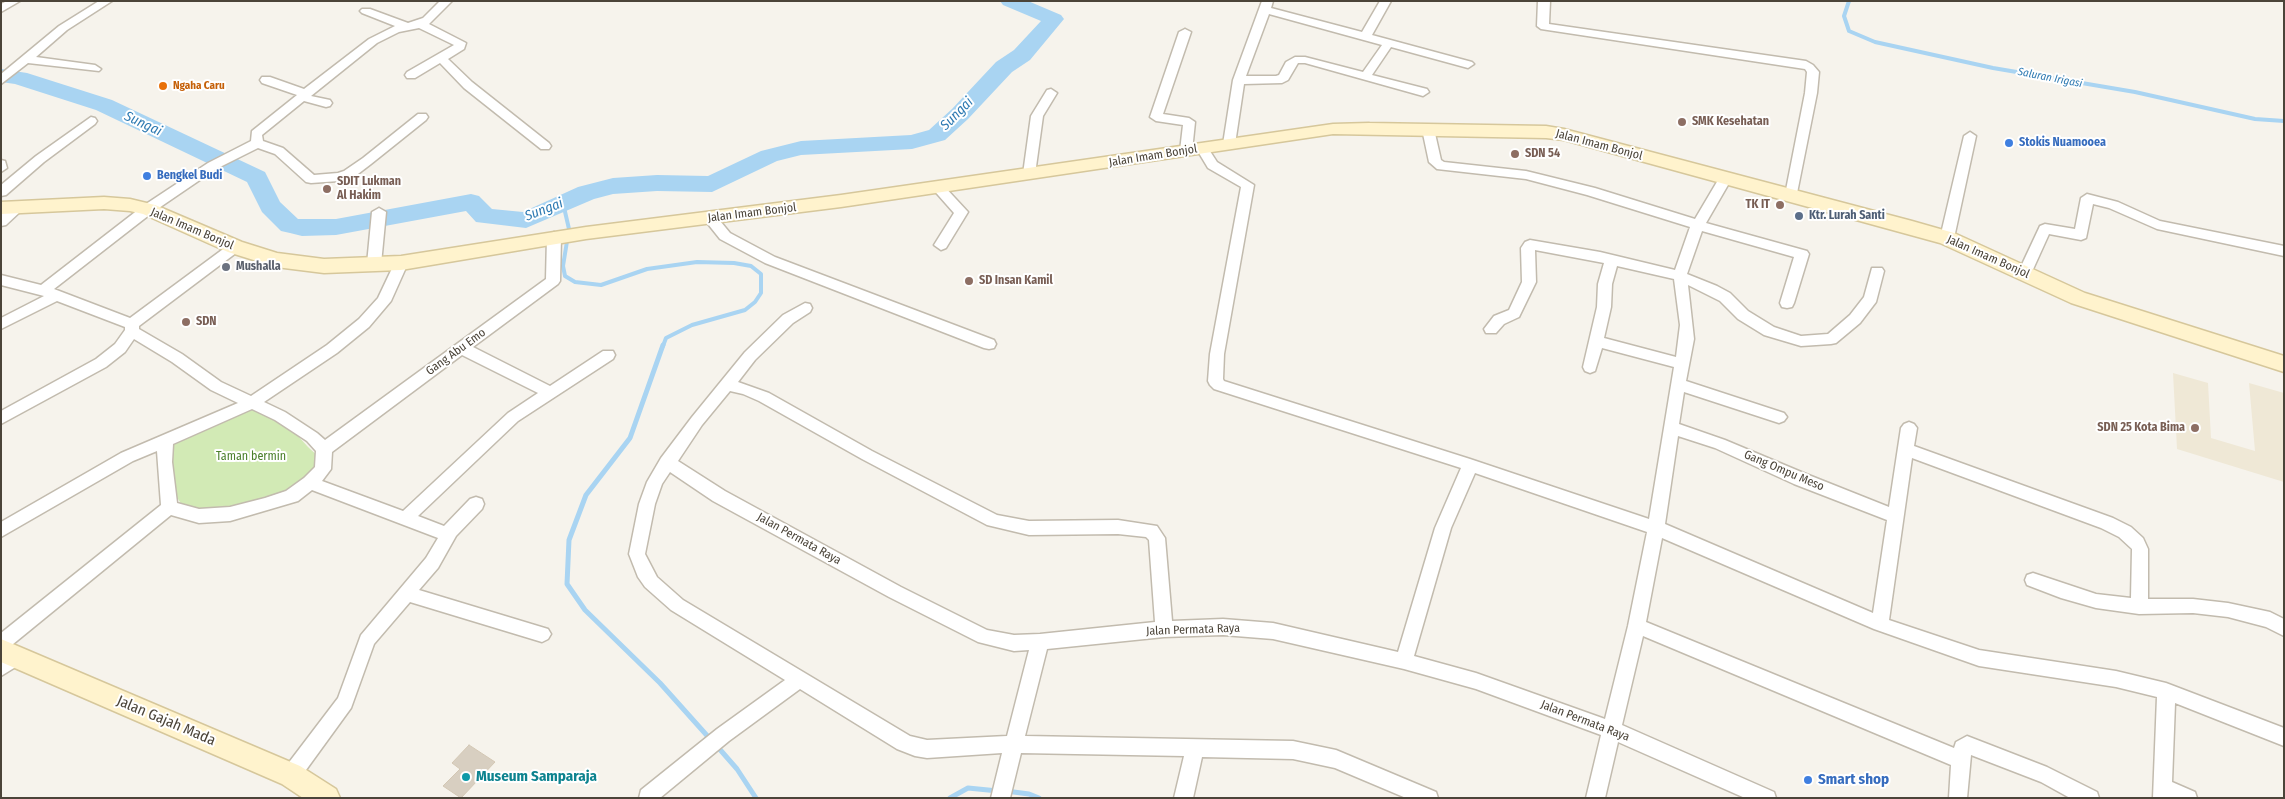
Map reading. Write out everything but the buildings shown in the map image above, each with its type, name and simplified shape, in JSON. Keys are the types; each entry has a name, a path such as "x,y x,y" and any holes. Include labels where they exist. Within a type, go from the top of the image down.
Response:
{"street":[{"path":"1,9 15,1"},
{"path":"1,80 63,28 107,1"},
{"path":"257,143 256,134 373,41 387,32 420,24 447,1"},
{"path":"1544,1 1543,26 1545,27 1806,65 1809,67 1813,72 1811,93 1791,195"},
{"path":"1366,36 1381,2"},
{"path":"1229,144 1239,80 1266,6 1468,64"},
{"path":"366,12 408,27"},
{"path":"411,75 460,47 460,43 420,24"},
{"path":"1185,32 1156,117 1189,122 1194,149 1212,165 1248,185 1217,354 1215,378 1217,384 1470,465 1656,528 1880,624 1979,658 2116,679 2166,691 2284,736"},
{"path":"1365,77 1389,42"},
{"path":"26,58 95,70"},
{"path":"441,58 468,85 545,146"},
{"path":"1239,80 1278,80 1284,76 1292,61 1300,60 1423,92"},
{"path":"266,80 326,104"},
{"path":"1029,174 1037,116 1051,93"},
{"path":"1,324 50,292 148,209 212,166 257,143 280,151 311,179 339,177 349,174 367,161 422,117"},
{"path":"1,192 40,158 91,121"},
{"name":"Jalan Imam Bonjol","path":"9,208 104,203 130,205 148,209 235,247 276,260 315,265 401,263 565,236 710,219 1333,129 1546,132 1791,195 1947,238 2078,298 2126,315 2284,364"},
{"path":"1428,129 1435,162 1441,166 1526,175 1590,191 1698,225 1802,254 1787,303"},
{"path":"1947,238 1970,136"},
{"path":"1595,798 1637,626 1656,528 1687,325 1680,276 1685,257 1698,225 1726,178"},
{"path":"937,187 961,212 941,245"},
{"path":"2025,273 2045,229 2081,235 2087,198 2113,205 2158,225 2284,251"},
{"path":"1,222 9,208"},
{"path":"374,264 378,219"},
{"path":"710,219 725,236 770,260 989,344"},
{"name":"Gang Abu Emo","path":"324,449 553,281 565,236"},
{"path":"1491,329 1499,320 1514,313 1529,282 1528,248 1530,245 1612,260 1680,276 1712,289 1743,315 1769,331 1791,339 1816,341 1831,338 1863,311 1871,298 1877,271"},
{"path":"1,418 101,363 120,348 132,328 235,247"},
{"path":"1590,367 1604,307 1605,284 1612,260"},
{"path":"1,530 127,457 252,403 332,349 364,323 384,301 401,263"},
{"path":"1,280 50,292 132,328 216,386 280,416 312,437 324,449 323,469 310,483 292,496 230,514 199,516 170,508"},
{"path":"805,308 788,319 770,336 726,385 655,482 640,533 637,554 644,572 651,582 677,605 915,747 926,749 1014,744 1293,750 1336,759 1429,798"},
{"path":"1596,341 1682,364"},
{"path":"461,348 550,393"},
{"path":"406,518 513,418 608,355"},
{"path":"1678,384 1779,418"},
{"path":"726,385 755,393 867,455 992,520 1029,528 1118,527 1150,531 1157,538 1164,629"},
{"name":"Gang Ompu Meso","path":"1672,428 1720,444 1800,479 1896,516"},
{"path":"1880,624 1909,428"},
{"path":"165,440 164,462 170,508"},
{"path":"1906,449 2107,523 2125,532 2137,543 2140,549 2139,607"},
{"name":"Jalan Permata Raya","path":"668,462 719,496 972,632 1000,641 1040,642 1164,629 1222,627 1274,631 1404,661 1476,681 1612,730 1767,798"},
{"path":"1404,661 1443,528 1470,465"},
{"path":"310,483 447,534"},
{"path":"291,775 345,702 367,640 408,594 445,543 447,534 476,504"},
{"path":"5,655 170,508"},
{"path":"2033,580 2061,591 2096,601 2139,607 2193,606 2228,610 2270,620 2284,628"},
{"path":"408,594 542,634"},
{"path":"1637,626 1961,760"},
{"path":"1000,798 1040,642"},
{"name":"Jalan Gajah Mada","path":"5,655 291,775 327,798"},
{"path":"648,796 677,771 702,755 723,735 800,679"},
{"path":"2166,691 2162,792 2188,798"},
{"path":"1958,798 1963,748 1967,746 2047,776 2090,798"},
{"path":"1183,798 1195,747"}],"shaded area":[{"path":"2173,373 2208,383 2211,438 2255,451 2249,383 2284,393 2284,482 2177,449"}],"green space":[{"name":"Taman bermin","path":"253,408 290,427 320,458 316,469 287,494 238,509 196,510 182,505 176,496 172,479 170,442"}],"waterway":[{"name":"Sungai","path":"1,75 19,78 104,105 257,177 270,206 290,225 302,228 336,227 471,202 485,216 526,220 586,193 613,186 657,183 681,185 712,184 769,156 801,148 912,142 937,135 960,114 1004,67 1022,55 1054,19 1010,1"},
{"name":"Saluran Irigasi","path":"1849,1 1844,16 1849,31 1875,42 1993,68 2135,92 2255,119 2284,121"},
{"path":"563,203 569,229 563,266 565,276 575,282 601,285 647,269 697,262 734,263 751,266 761,274 761,293 755,302 745,310 692,325 666,338 663,346"},
{"path":"663,345 630,438 586,495 569,540 567,584 585,610 660,683 711,740"},
{"path":"716,745 737,769 756,798"},
{"path":"950,798 968,788 998,791"},
{"path":"1006,791 1029,794 1039,798"}],"place":[{"name":"Ngaha Caru","path":"163,86"},
{"name":"SMK Kesehatan","path":"1682,122"},
{"name":"Stokis Nuamooea","path":"2009,143"},
{"name":"SDN 54","path":"1515,154"},
{"name":"Bengkel Budi","path":"147,176"},
{"name":"SDIT Lukman Al Hakim","path":"327,189"},
{"name":"TK IT","path":"1780,205"},
{"name":"Ktr. Lurah Santi","path":"1799,216"},
{"name":"Mushalla","path":"226,267"},
{"name":"SD Insan Kamil","path":"969,281"},
{"name":"SDN","path":"186,322"},
{"name":"SDN 25 Kota Bima","path":"2195,428"},
{"name":"Museum Samparaja","path":"466,777"},
{"name":"Smart shop","path":"1808,780"}]}
